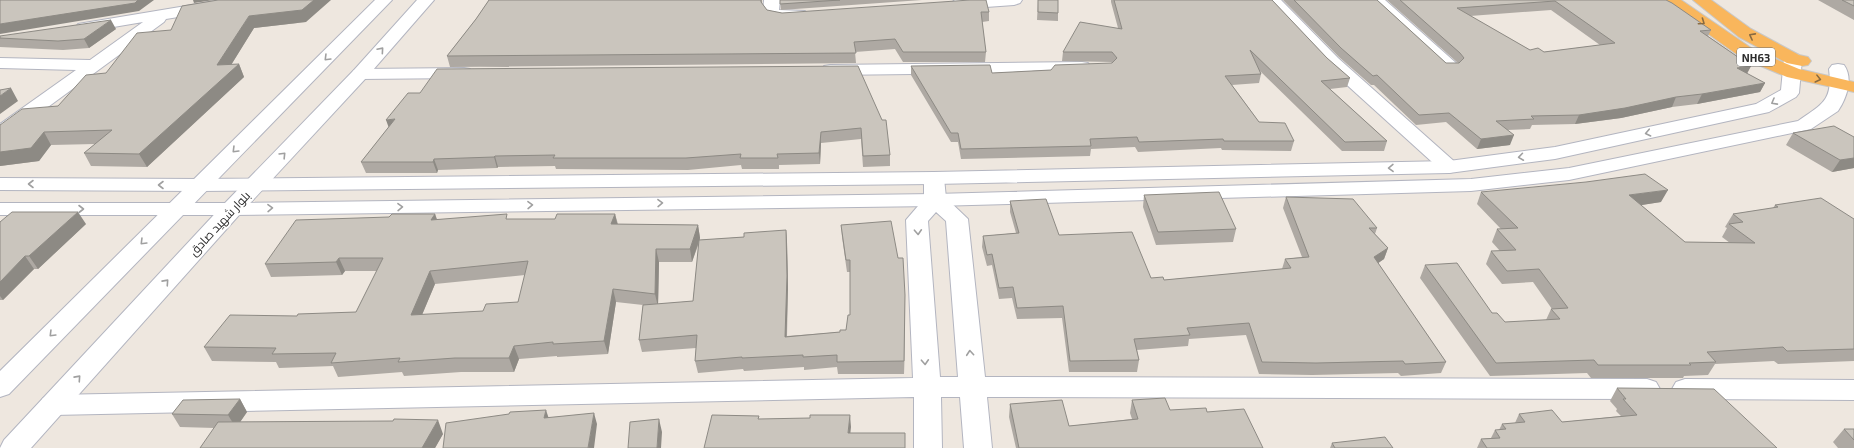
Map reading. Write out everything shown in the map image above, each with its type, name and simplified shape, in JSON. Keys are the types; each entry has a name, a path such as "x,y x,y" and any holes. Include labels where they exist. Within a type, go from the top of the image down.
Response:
{"highway":[{"name":"NH63","path":"1670,0 1748,54 1847,78"},
{"name":"NH63","path":"1701,0 1793,66"}],"street":[{"path":"0,133 164,15 179,0"},
{"path":"70,28 164,15 252,0"},
{"path":"0,387 384,0"},
{"name":"بلوار شهید صادق","path":"14,448 255,184 360,74 426,0"},
{"path":"772,0 771,11 774,15 814,14"},
{"path":"946,5 1014,0"},
{"path":"1272,0 1332,62 1449,167"},
{"path":"1375,0 1396,17 1450,67"},
{"path":"0,63 94,65"},
{"path":"0,209 232,209 934,189 1449,167 1555,153 1762,108 1790,93 1793,66"},
{"path":"812,70 1097,67"},
{"path":"360,74 479,73"},
{"path":"0,184 255,184 934,189 1471,185 1569,174 1804,125 1832,107 1847,78"},
{"path":"928,448 927,387 917,220 934,189"},
{"path":"934,189 957,219 978,448"},
{"path":"53,405 927,387 1854,390"}],"building":[{"path":"0,0 138,0 135,3 0,24"},
{"path":"218,0 314,0 302,10 249,16 217,65 239,64 139,154 84,153 112,130 44,132 31,148 0,152 0,125 22,109 58,106 86,75 106,73 137,33 171,30 182,6"},
{"path":"489,0 761,0 767,10 782,13 986,0 989,12 981,12 986,52 903,52 895,39 854,42 856,53 447,56"},
{"path":"780,0 840,0 780,4"},
{"path":"1038,0 1058,0 1058,13 1038,12"},
{"path":"1114,0 1272,0 1327,58 1350,78 1321,81 1387,141 1345,142 1250,50 1261,74 1225,76 1259,122 1285,123 1294,141 1224,141 1223,139 1139,142 1137,137 1090,139 1091,146 961,149 958,133 951,133 911,66 990,65 992,73 1051,70 1055,65 1112,63 1117,58 1112,52 1063,52 1080,22 1122,29"},
{"path":"1294,0 1377,0 1446,63 1459,63 1464,58 1460,53 1400,0 1666,0 1711,30 1700,31 1751,66 1737,68 1765,83 1676,97 1625,108 1579,115 1531,116 1534,119 1496,121 1514,135 1481,139 1449,113 1419,115 1377,75 1373,76 1341,48","holes":["1555,1 1615,43 1544,52 1538,48 1530,50 1457,8"]},
{"path":"1842,0 1854,0 1854,6"},
{"path":"111,20 84,39 58,41 0,38 0,36"},
{"path":"858,66 882,120 886,120 890,155 863,156 861,128 821,132 819,153 777,154 778,158 740,158 741,154 686,158 553,158 555,155 434,159 433,162 361,162 395,119 386,120 408,93 420,93 437,69"},
{"path":"11,88 0,96 0,90"},
{"path":"1834,126 1854,137 1854,158 1840,160 1793,133"},
{"path":"1645,174 1668,190 1629,195 1685,242 1755,243 1729,224 1743,222 1733,214 1778,207 1775,205 1821,198 1854,219 1854,349 1787,351 1783,347 1707,352 1716,362 1689,363 1691,365 1598,365 1594,360 1496,363 1425,265 1457,263 1492,313 1497,313 1505,322 1560,319 1551,309 1568,308 1539,269 1507,271 1491,251 1516,250 1497,229 1518,228 1481,192 1586,182"},
{"path":"1219,192 1236,229 1158,232 1144,195"},
{"path":"1286,197 1353,199 1377,228 1369,228 1388,248 1374,257 1446,362 1405,364 1403,361 1316,363 1262,362 1249,323 1187,328 1190,335 1134,339 1139,360 1070,361 1063,306 1017,308 1013,287 999,288 992,254 987,255 983,236 1019,233 1010,201 1046,199 1059,235 1132,232 1151,278 1163,277 1164,280 1291,268 1285,259 1309,257"},
{"path":"12,212 78,212 29,256 25,256 0,282 0,222"},
{"path":"392,214 435,214 431,220 507,214 506,219 555,219 557,214 615,214 611,224 698,225 690,249 656,249 655,294 613,289 604,341 553,344 553,342 514,346 509,358 455,358 398,362 400,358 331,363 336,353 272,354 276,348 204,347 230,315 297,316 298,314 356,312 383,258 339,258 336,262 265,264 296,220 389,217","holes":["528,261 518,302 486,304 483,311 411,315 430,271"]},
{"path":"891,221 898,258 903,258 905,295 904,361 837,362 837,355 803,357 803,355 742,357 695,361 697,335 639,340 643,305 693,301 699,240 744,237 744,233 786,230 787,276 785,337 840,332 840,330 846,330 848,315 850,315 850,260 846,260 841,225"},
{"path":"1617,388 1714,389 1777,448 1487,448 1481,439 1500,438 1495,430 1506,429 1502,424 1525,422 1519,414 1552,410 1562,422 1637,415 1623,399 1626,399"},
{"path":"1165,398 1170,410 1206,408 1207,412 1244,409 1263,448 1019,448 1010,404 1062,400 1069,426 1138,419 1132,400"},
{"path":"240,399 228,415 172,414 183,400"},
{"path":"546,410 544,418 594,413 588,448 443,448 446,423 509,414 510,412"},
{"path":"712,415 759,416 758,419 810,418 810,415 850,415 848,433 905,433 905,448 704,448"},
{"path":"394,419 438,420 422,448 200,448 218,422 393,421"},
{"path":"659,419 657,448 628,448 630,422"},
{"path":"1844,429 1854,429 1854,440"},
{"path":"1385,437 1393,448 1335,448 1332,443"}]}
